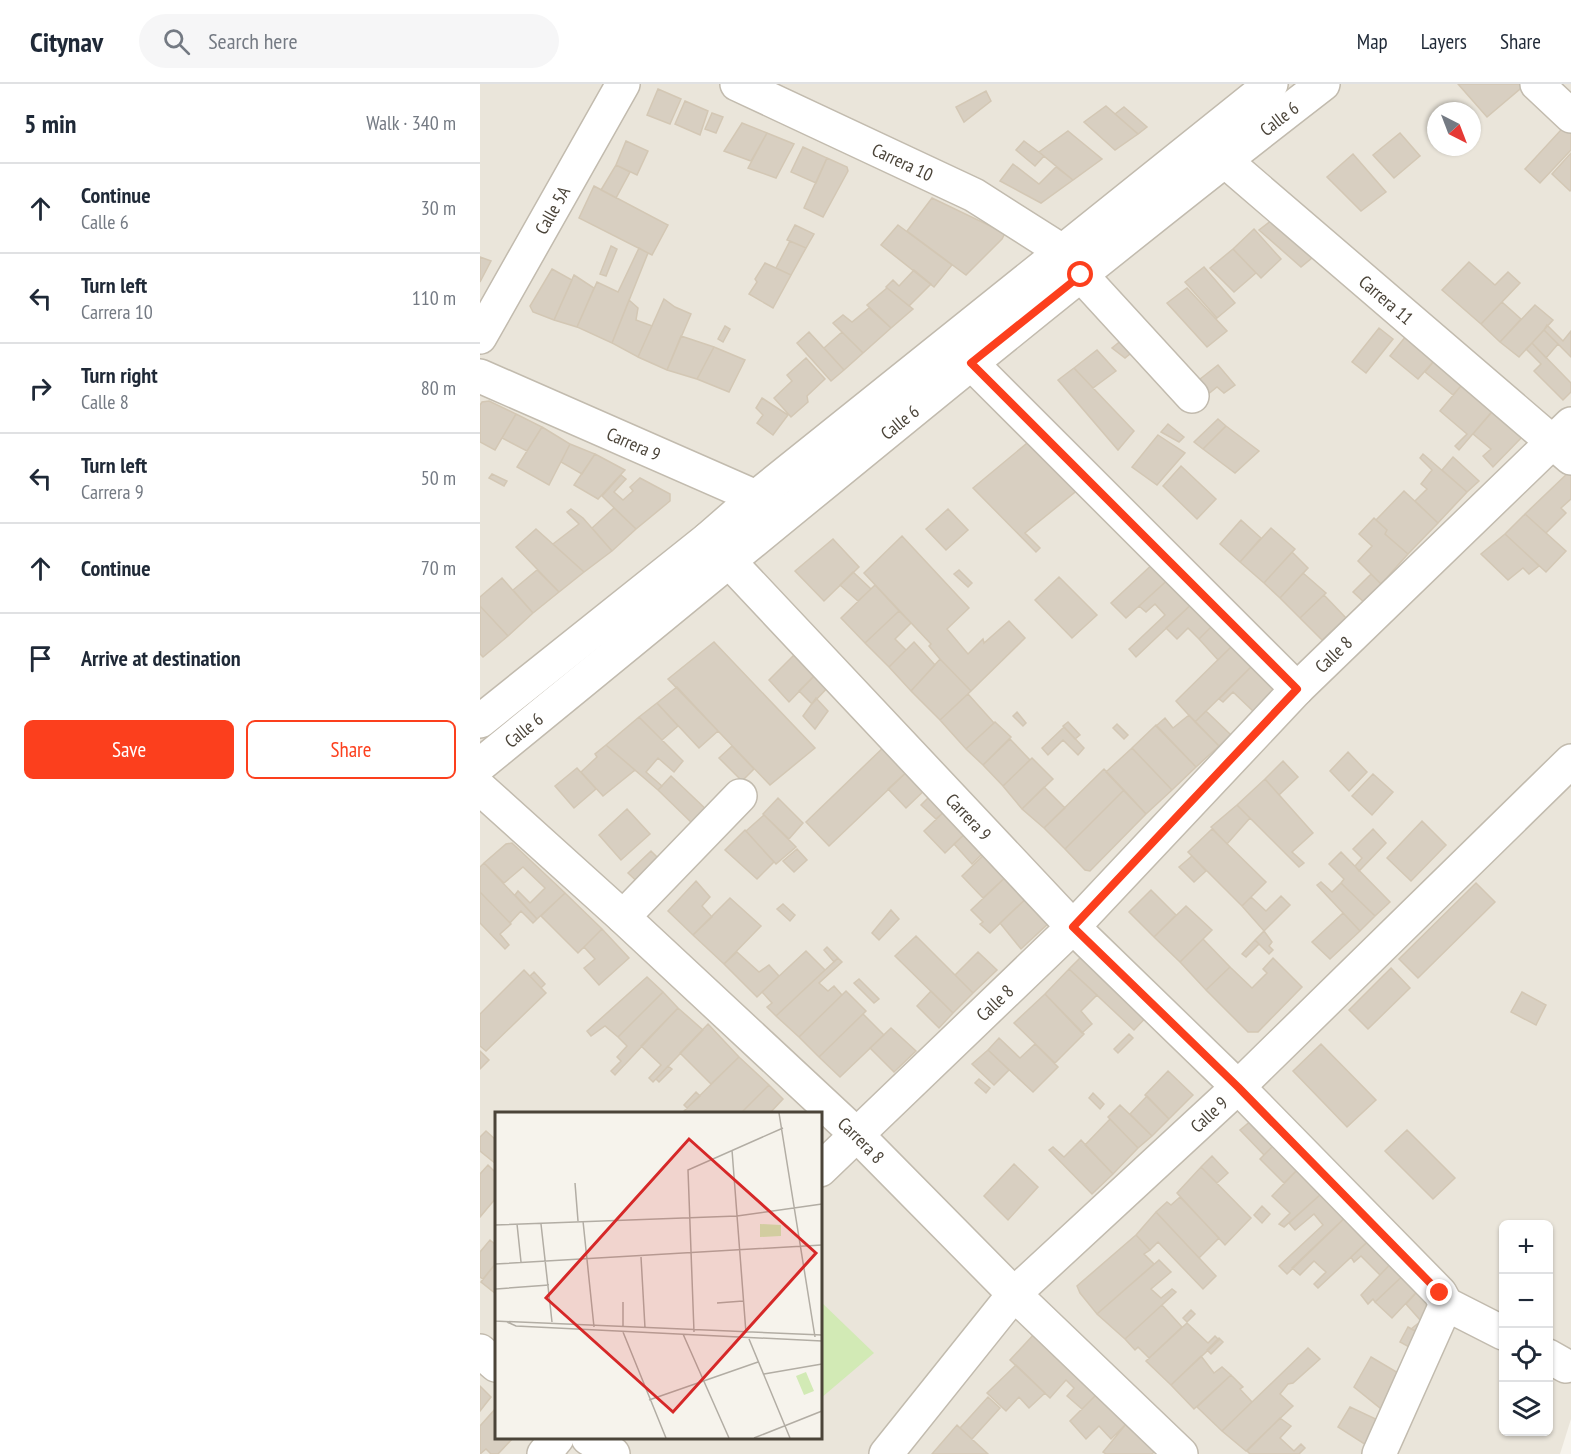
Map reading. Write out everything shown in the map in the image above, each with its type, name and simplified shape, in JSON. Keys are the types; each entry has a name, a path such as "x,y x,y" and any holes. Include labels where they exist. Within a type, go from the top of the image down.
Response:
{"street":[{"name":"Calle 5A","path":"480,337 623,84"},
{"name":"Carrera 10","path":"737,84 974,195 1072,263 1192,396"},
{"name":"Calle 6","path":"1213,150 1271,84"},
{"name":"Calle 6","path":"480,721 708,539 756,497 1072,263 1213,150 1323,84"},
{"path":"1537,84 1571,116"},
{"name":"Carrera 11","path":"1213,150 1565,441"},
{"name":"Calle 6","path":"480,765 971,363 1072,263"},
{"path":"971,363 1297,689"},
{"name":"Carrera 9","path":"480,376 756,497 785,514"},
{"name":"Calle 8","path":"822,1168 1073,927 1297,689 1565,441"},
{"name":"Carrera 9","path":"708,539 1073,927 1238,1087 1440,1293 1446,1304"},
{"name":"Calle 9","path":"886,1454 1014,1294 1238,1087 1571,761"},
{"name":"Carrera 8","path":"480,788 623,917 856,1134 1014,1294 1180,1454"},
{"path":"623,917 740,796"},
{"path":"1379,1454 1446,1304 1499,1331"},
{"path":"480,1351 495,1364"},
{"path":"544,1454 555,1439"},
{"path":"591,1439 613,1454"}],"shaded area":[{"path":"480,84 1571,84 1571,1419 1560,1454 480,1454"}],"green space":[{"path":"822,1303 874,1353 822,1397"}],"building":[{"path":"1458,84 1526,84 1487,117 1481,110 1481,102 1474,102"},
{"path":"658,89 681,99 670,124 647,115"},
{"path":"986,91 991,101 964,122 956,107"},
{"path":"685,101 708,111 700,135 675,124"},
{"path":"1106,106 1138,134 1115,150 1084,122"},
{"path":"1124,107 1147,127 1138,134 1115,114"},
{"path":"712,113 723,117 716,133 705,129"},
{"path":"1571,119 1571,150 1540,183 1525,169"},
{"path":"742,123 767,133 751,161 724,151"},
{"path":"1068,131 1102,159 1073,180 1039,152"},
{"path":"767,133 794,144 776,178 748,168"},
{"path":"1400,133 1420,156 1394,178 1373,155"},
{"path":"626,141 648,151 637,175 616,165"},
{"path":"1024,141 1044,156 1035,166 1016,150"},
{"path":"803,147 827,158 816,183 791,172"},
{"path":"1571,153 1571,190 1570,191 1552,174"},
{"path":"1353,154 1386,192 1361,211 1327,177"},
{"path":"827,158 847,167 848,171 823,217 804,208"},
{"path":"1013,164 1039,184 1056,167 1073,180 1041,203 1000,181"},
{"path":"616,165 630,172 616,198 601,190"},
{"path":"594,186 668,225 652,255 579,218"},
{"path":"932,198 1005,233 1002,239 966,275 907,231"},
{"path":"1281,213 1323,249 1301,267 1259,230"},
{"path":"795,225 814,234 806,248 787,240"},
{"path":"898,225 952,265 934,287 881,245"},
{"path":"1254,229 1281,259 1261,278 1233,249"},
{"path":"790,241 806,248 791,275 776,268"},
{"path":"611,246 617,249 606,276 600,274"},
{"path":"639,248 648,253 612,343 577,327 597,282 618,292"},
{"path":"1233,249 1256,273 1234,292 1210,268"},
{"path":"480,257 491,261 480,282"},
{"path":"1469,262 1495,285 1508,272 1520,283 1481,324 1442,290"},
{"path":"765,263 791,275 773,308 749,294"},
{"path":"1204,267 1235,303 1217,318 1185,282"},
{"path":"552,269 572,280 554,320 533,312 530,306"},
{"path":"914,270 931,284 909,306 886,287 893,280 899,286"},
{"path":"574,275 594,288 577,327 554,320"},
{"path":"887,288 913,309 891,328 867,305"},
{"path":"1187,288 1227,331 1207,347 1167,303"},
{"path":"664,299 691,314 667,370 638,357"},
{"path":"629,300 638,308 636,320 652,326 638,357 612,343"},
{"path":"1502,302 1521,319 1500,342 1481,324"},
{"path":"1535,305 1553,320 1519,357 1500,342"},
{"path":"869,308 891,328 863,353 833,323 843,315 852,322"},
{"path":"1547,325 1563,341 1571,331 1571,357 1544,330"},
{"path":"725,326 730,329 723,342 718,339"},
{"path":"1379,328 1393,339 1366,373 1352,362"},
{"path":"1544,330 1558,344 1546,358 1532,343"},
{"path":"1410,331 1439,355 1418,379 1390,356"},
{"path":"809,332 844,370 831,381 797,343"},
{"path":"842,332 863,353 844,370 824,348"},
{"path":"1128,335 1141,345 1125,358 1112,348"},
{"path":"681,336 714,347 697,379 667,370"},
{"path":"1532,343 1571,383 1571,392 1563,400 1534,371 1541,364 1526,349"},
{"path":"714,347 745,360 729,392 697,379"},
{"path":"1097,350 1116,371 1093,388 1074,368"},
{"path":"1439,355 1467,379 1453,395 1425,372"},
{"path":"806,358 825,379 807,396 808,402 791,417 774,398 792,381 787,375"},
{"path":"1218,365 1235,385 1224,393 1217,387 1207,395 1195,383"},
{"path":"1074,368 1134,431 1118,450 1058,380"},
{"path":"1465,381 1495,408 1459,450 1455,446 1467,434 1440,411"},
{"path":"762,398 788,415 773,435 757,423 763,415 756,408"},
{"path":"489,401 516,414 495,450 480,442 480,405 482,402"},
{"path":"1498,405 1524,435 1493,467 1483,456 1491,449 1473,434"},
{"path":"516,414 542,427 527,451 502,438"},
{"path":"1218,419 1226,426 1203,449 1194,442"},
{"path":"1168,424 1184,437 1179,442 1161,432"},
{"path":"1226,426 1259,451 1235,473 1203,449"},
{"path":"542,427 570,444 549,485 517,467"},
{"path":"1158,435 1185,453 1157,485 1132,467"},
{"path":"1032,439 1085,484 1025,533 1040,548 1036,552 973,488"},
{"path":"570,444 595,454 582,474 561,462"},
{"path":"595,454 625,470 598,499 574,485"},
{"path":"1423,454 1467,492 1438,523 1415,501 1427,489 1421,484 1432,470 1420,458"},
{"path":"1453,457 1479,481 1467,492 1442,470"},
{"path":"1181,466 1216,499 1197,519 1163,486"},
{"path":"1571,470 1571,499 1561,508 1566,513 1546,533 1525,514"},
{"path":"492,474 507,481 504,486 489,478"},
{"path":"621,475 626,479 614,492 623,500 633,491 630,487 640,478 670,494 670,501 636,529 602,496"},
{"path":"1404,491 1438,523 1408,554 1385,534 1387,530 1376,520"},
{"path":"614,508 636,529 612,551 592,528"},
{"path":"571,509 583,518 612,551 584,572 553,544 579,524 567,512"},
{"path":"948,509 968,530 946,550 926,529"},
{"path":"1525,514 1566,551 1546,572 1505,534"},
{"path":"1374,518 1387,530 1385,534 1408,554 1381,584 1358,561 1372,546 1359,534"},
{"path":"1241,520 1261,538 1240,562 1220,544"},
{"path":"1271,528 1295,549 1264,583 1240,562"},
{"path":"536,529 584,572 559,592 516,547"},
{"path":"1505,534 1539,566 1529,574 1523,568 1508,580 1481,554"},
{"path":"902,536 969,608 947,629 968,654 983,639 984,643 1009,621 1025,638 971,691 940,659 929,646 931,644 864,573"},
{"path":"833,539 859,567 824,601 795,571"},
{"path":"1292,552 1308,568 1280,598 1264,583"},
{"path":"1157,560 1173,575 1126,618 1111,603"},
{"path":"537,570 559,592 533,613 513,590"},
{"path":"959,570 972,583 968,587 954,574"},
{"path":"853,572 871,589 858,601 840,585"},
{"path":"1303,573 1326,593 1300,618 1280,598"},
{"path":"1371,574 1384,587 1366,604 1353,592"},
{"path":"1173,575 1196,600 1136,657 1129,649 1165,615 1155,604 1146,612 1139,606"},
{"path":"1059,577 1097,615 1072,638 1035,600"},
{"path":"502,578 533,613 508,636 480,606 480,597"},
{"path":"875,585 899,611 865,643 841,618"},
{"path":"1324,595 1346,618 1322,640 1300,618"},
{"path":"1196,600 1216,622 1199,639 1188,628 1177,639 1166,628"},
{"path":"480,606 508,636 483,657 480,654"},
{"path":"899,611 911,623 895,639 906,650 889,667 865,643"},
{"path":"1216,622 1236,642 1218,660 1199,639"},
{"path":"714,642 815,748 770,785 668,679"},
{"path":"914,642 935,665 911,691 889,667"},
{"path":"1236,642 1256,662 1195,722 1176,701"},
{"path":"802,647 822,668 789,702 769,680"},
{"path":"940,659 971,691 940,720 911,691"},
{"path":"1256,662 1278,690 1255,713 1233,692 1223,702 1219,699"},
{"path":"822,668 834,681 812,704 799,691"},
{"path":"677,687 718,731 699,748 657,703"},
{"path":"968,694 994,723 966,749 940,720"},
{"path":"816,698 828,711 815,729 803,716"},
{"path":"657,703 678,726 662,740 639,717"},
{"path":"1206,711 1231,735 1219,746 1195,722"},
{"path":"1017,712 1026,723 1023,726 1013,716"},
{"path":"1189,715 1219,746 1196,767 1156,726 1165,718 1173,728"},
{"path":"639,717 683,761 674,772 658,758 646,772 662,786 658,790 606,745"},
{"path":"995,722 1011,737 983,765 966,749"},
{"path":"1068,722 1080,735 1075,739 1063,726"},
{"path":"1117,724 1128,735 1124,739 1113,728"},
{"path":"1156,725 1196,767 1172,790 1132,748"},
{"path":"1064,727 1084,748 1078,755 1063,740 1048,755 1042,748"},
{"path":"1010,739 1030,760 1003,786 983,765"},
{"path":"889,742 912,767 829,846 806,822"},
{"path":"606,745 635,770 603,796 581,772 597,757 595,754"},
{"path":"732,746 754,769 742,781 719,758"},
{"path":"1132,748 1172,790 1146,814 1106,772"},
{"path":"1348,752 1367,772 1349,791 1330,771"},
{"path":"1032,758 1053,779 1022,809 1003,786"},
{"path":"1283,761 1298,777 1279,795 1265,779"},
{"path":"912,767 930,785 906,808 888,789"},
{"path":"577,768 596,789 574,808 555,786"},
{"path":"1104,769 1124,790 1065,849 1044,828"},
{"path":"1373,774 1393,792 1372,815 1352,796"},
{"path":"671,776 710,813 697,828 658,790"},
{"path":"1265,779 1313,833 1292,852 1304,863 1299,867 1237,805"},
{"path":"1044,787 1065,808 1044,828 1022,809"},
{"path":"1124,790 1146,814 1090,871 1085,870 1065,849"},
{"path":"934,792 949,807 936,819 921,805"},
{"path":"778,798 803,823 789,839 763,814"},
{"path":"1237,805 1250,818 1227,844 1211,827"},
{"path":"950,806 972,827 945,853 924,831"},
{"path":"627,809 650,834 621,860 599,835"},
{"path":"764,815 796,847 776,864 746,831"},
{"path":"1422,821 1446,845 1411,881 1387,858"},
{"path":"970,829 988,848 972,864 954,844"},
{"path":"1212,829 1266,882 1242,906 1188,852"},
{"path":"1373,829 1386,843 1359,871 1355,866 1362,858 1353,849"},
{"path":"745,830 774,862 757,879 725,850"},
{"path":"512,843 565,893 537,919 515,895 518,891 530,903 545,888 523,867 504,883 484,863 506,844"},
{"path":"992,847 1011,872 983,898 962,876"},
{"path":"797,849 807,860 794,872 783,861"},
{"path":"651,851 665,865 643,887 628,873"},
{"path":"1341,852 1390,902 1375,916 1341,883 1344,879 1329,864"},
{"path":"1192,856 1206,871 1194,882 1179,867"},
{"path":"484,863 537,919 533,923 521,911 510,923 480,892 480,867"},
{"path":"1011,872 1033,892 990,933 980,924 983,922 971,910"},
{"path":"696,881 710,897 702,906 712,917 693,935 668,911"},
{"path":"1321,882 1332,892 1341,883 1375,916 1360,931 1317,885"},
{"path":"1476,883 1495,902 1418,978 1399,959"},
{"path":"1151,890 1176,915 1154,937 1129,912"},
{"path":"480,892 511,924 500,934 509,945 505,949 480,923"},
{"path":"1033,892 1051,921 1021,949 1000,923"},
{"path":"565,893 602,929 578,953 541,916"},
{"path":"1281,896 1290,905 1264,931 1242,906 1251,897 1266,911"},
{"path":"730,898 761,926 724,964 693,935"},
{"path":"783,904 795,915 790,921 777,909"},
{"path":"1186,906 1212,930 1180,962 1154,937"},
{"path":"891,910 899,919 879,940 872,933"},
{"path":"1343,913 1360,931 1330,959 1312,942"},
{"path":"602,929 629,958 599,985 584,968 595,959 584,947"},
{"path":"1264,931 1272,942 1269,946 1273,950 1269,954 1255,940"},
{"path":"916,936 973,993 953,1013 895,956"},
{"path":"1203,939 1230,967 1206,990 1180,962"},
{"path":"1255,940 1259,944 1246,957 1242,954"},
{"path":"827,947 838,958 834,962 824,950"},
{"path":"1088,950 1154,1009 1134,1030 1069,969"},
{"path":"806,951 825,970 776,1016 767,1007 772,1003 762,992"},
{"path":"737,952 759,972 769,965 779,976 757,997 724,964"},
{"path":"978,952 997,970 973,993 955,975"},
{"path":"838,958 842,962 819,983 828,991 834,986 842,995 799,1037 776,1016"},
{"path":"1273,958 1302,987 1258,1032 1248,1032 1206,990 1230,967 1252,988 1267,973 1263,969"},
{"path":"1391,968 1410,988 1368,1029 1349,1010"},
{"path":"1069,969 1097,995 1081,1011 1092,1024 1082,1033 1045,994"},
{"path":"524,970 546,993 486,1051 480,1046 480,1014"},
{"path":"534,972 545,984 541,988 530,976"},
{"path":"647,977 663,992 618,1037 605,1026 591,1036 587,1031"},
{"path":"859,979 879,999 874,1003 854,983"},
{"path":"846,991 866,1011 819,1057 799,1037"},
{"path":"931,991 953,1013 939,1028 917,1006"},
{"path":"663,992 678,1008 615,1075 611,1071 621,1061 617,1057 627,1046 618,1037"},
{"path":"1522,992 1546,1005 1536,1025 1511,1012"},
{"path":"1045,994 1084,1034 1055,1063 1014,1023"},
{"path":"678,1008 703,1030 653,1082 649,1078 661,1065 641,1046"},
{"path":"863,1014 884,1035 840,1077 819,1057"},
{"path":"708,1024 739,1057 711,1084 680,1053"},
{"path":"891,1028 916,1051 894,1072 870,1048"},
{"path":"1129,1034 1133,1038 1118,1053 1114,1049"},
{"path":"999,1038 1020,1058 1035,1044 1058,1067 1033,1092 988,1050"},
{"path":"1321,1044 1376,1100 1347,1127 1293,1071"},
{"path":"988,1050 1009,1070 994,1085 972,1064"},
{"path":"480,1051 489,1060 480,1069"},
{"path":"739,1057 769,1085 742,1112 683,1112"},
{"path":"668,1066 672,1069 659,1082 656,1079"},
{"path":"1168,1071 1193,1095 1169,1119 1145,1095"},
{"path":"979,1079 990,1088 986,1093 975,1083"},
{"path":"769,1085 783,1099 771,1112 742,1112"},
{"path":"696,1092 700,1096 687,1108 684,1105"},
{"path":"1093,1093 1104,1104 1100,1109 1089,1098"},
{"path":"1147,1096 1169,1119 1152,1136 1130,1114"},
{"path":"1120,1105 1152,1136 1138,1148 1108,1117"},
{"path":"1110,1119 1138,1148 1113,1174 1085,1145"},
{"path":"1252,1120 1282,1137 1264,1155 1240,1130"},
{"path":"1407,1130 1455,1178 1433,1199 1385,1151"},
{"path":"486,1131 495,1139 495,1163 480,1151 480,1137"},
{"path":"1282,1137 1306,1161 1284,1183 1260,1159"},
{"path":"1081,1140 1113,1174 1092,1194 1049,1150 1053,1147 1064,1157"},
{"path":"1212,1156 1228,1173 1217,1183 1201,1167"},
{"path":"1306,1161 1331,1185 1284,1227 1279,1224 1290,1213 1272,1196"},
{"path":"1014,1164 1038,1187 1008,1220 984,1196"},
{"path":"488,1165 495,1172 495,1199 480,1217 480,1174"},
{"path":"1201,1167 1251,1218 1225,1245 1177,1193"},
{"path":"1331,1185 1354,1209 1287,1274 1279,1266 1323,1225 1314,1214 1295,1230 1289,1223"},
{"path":"1180,1197 1219,1238 1199,1258 1156,1212 1167,1202 1171,1205"},
{"path":"1262,1206 1270,1214 1262,1223 1254,1215"},
{"path":"1354,1209 1378,1232 1318,1288 1314,1284 1326,1272 1314,1261 1300,1275 1292,1268"},
{"path":"1156,1212 1216,1276 1203,1289 1158,1242 1150,1250 1136,1235"},
{"path":"1378,1232 1399,1255 1380,1275 1361,1256 1354,1262 1351,1257"},
{"path":"1136,1235 1150,1250 1144,1254 1154,1264 1097,1314 1077,1286"},
{"path":"490,1240 495,1244 495,1264 483,1279 480,1277 480,1252"},
{"path":"1399,1255 1412,1267 1375,1302 1373,1299 1368,1304 1361,1295"},
{"path":"1159,1260 1171,1272 1151,1289 1161,1298 1172,1289 1176,1292 1125,1339 1097,1314"},
{"path":"495,1264 495,1293 481,1282"},
{"path":"1412,1267 1425,1283 1392,1318 1375,1302"},
{"path":"1425,1283 1444,1301 1423,1335 1411,1329 1421,1321 1406,1304"},
{"path":"1162,1305 1182,1327 1149,1358 1138,1347 1135,1350 1125,1339"},
{"path":"1191,1310 1195,1314 1187,1322 1183,1318"},
{"path":"1187,1323 1208,1343 1215,1336 1219,1340 1171,1385 1146,1361"},
{"path":"1408,1327 1423,1335 1418,1352 1400,1342"},
{"path":"1036,1332 1099,1392 1082,1409 1067,1396 1074,1388 1066,1380 1050,1398 1010,1360"},
{"path":"1219,1338 1223,1342 1211,1354 1207,1350"},
{"path":"1308,1348 1320,1359 1293,1383 1288,1384 1280,1394 1293,1406 1246,1451 1222,1431"},
{"path":"1201,1356 1214,1373 1222,1367 1231,1375 1194,1409 1171,1385"},
{"path":"1371,1357 1405,1377 1385,1412 1354,1387"},
{"path":"1016,1365 1045,1393 1029,1408 1019,1397 1006,1411 987,1393"},
{"path":"1231,1375 1243,1387 1240,1389 1252,1402 1222,1431 1197,1407"},
{"path":"480,1386 491,1397 480,1411"},
{"path":"1099,1392 1127,1423 1111,1439 1099,1426 1086,1439 1070,1421"},
{"path":"988,1397 1000,1408 972,1439 960,1428"},
{"path":"1350,1407 1380,1421 1366,1445 1338,1427"},
{"path":"495,1409 495,1439 512,1439 498,1454 491,1454 486,1449 480,1454 480,1426"},
{"path":"1280,1418 1291,1426 1280,1438 1294,1451 1301,1444 1305,1448 1299,1454 1250,1454 1247,1451"},
{"path":"1127,1423 1156,1450 1152,1454 1106,1454 1103,1452"},
{"path":"957,1425 960,1428 988,1454 932,1454"}],"route":[{"path":"1081,275 971,363 1297,689 1073,927 1238,1087 1440,1293"}]}
